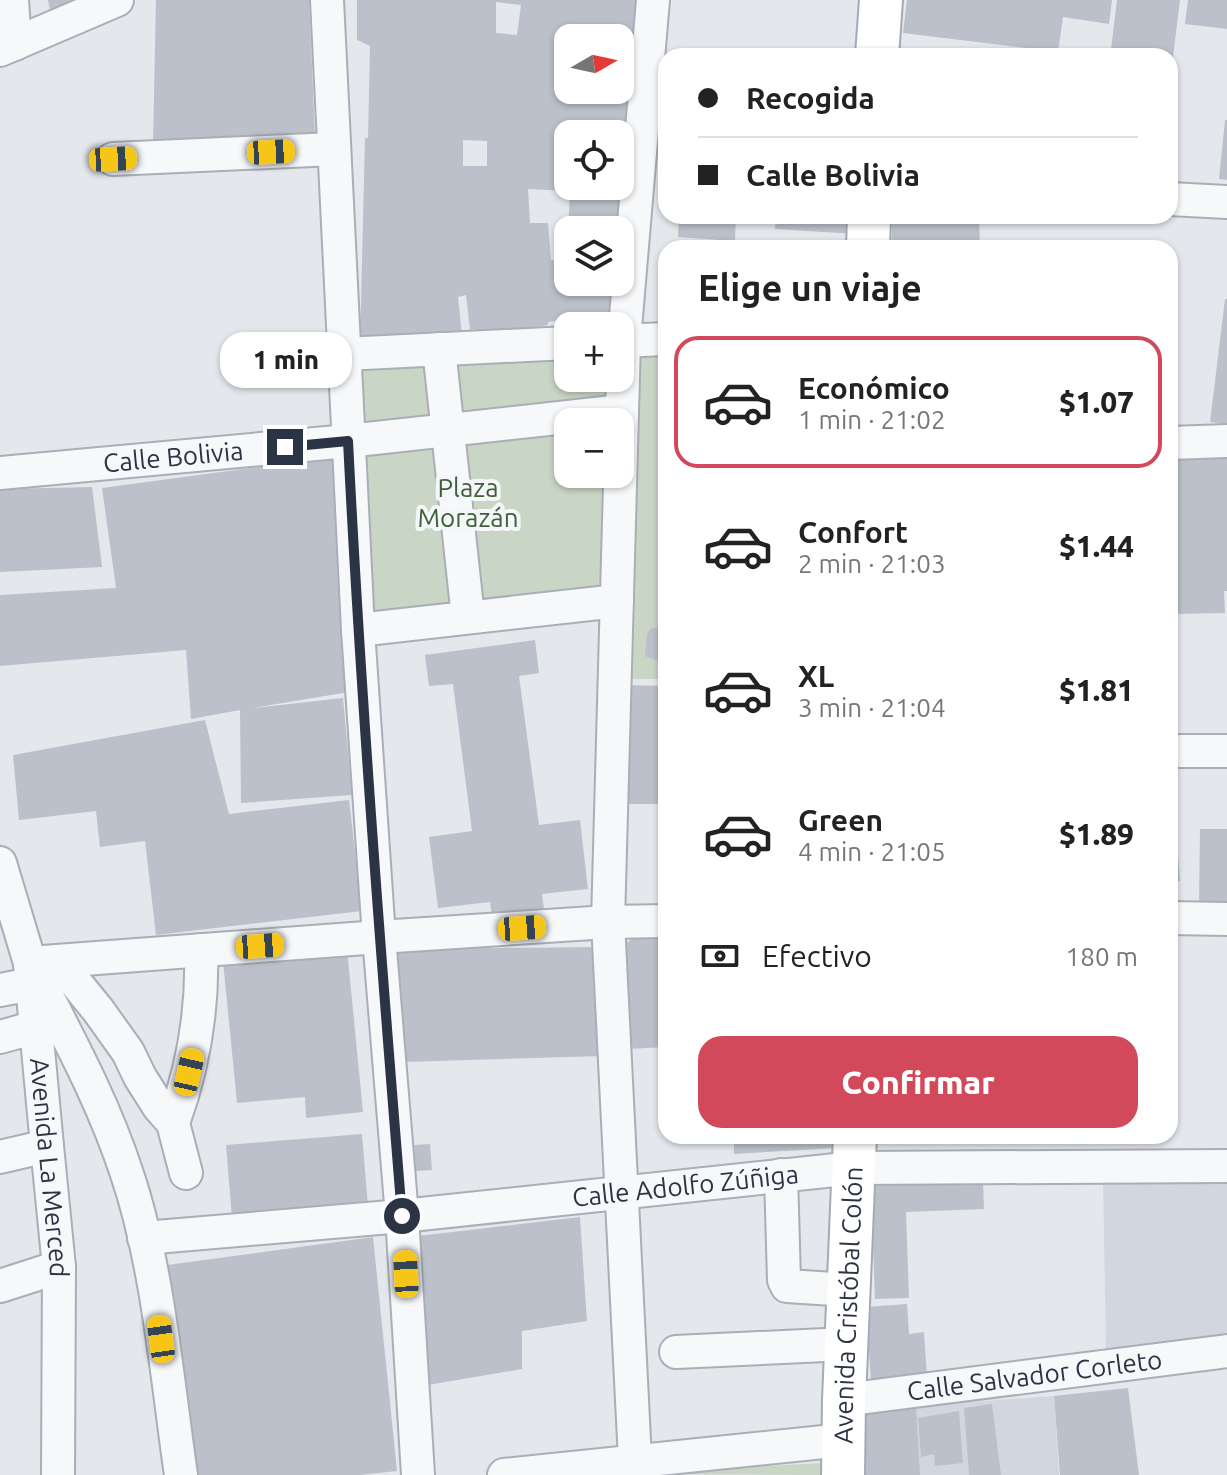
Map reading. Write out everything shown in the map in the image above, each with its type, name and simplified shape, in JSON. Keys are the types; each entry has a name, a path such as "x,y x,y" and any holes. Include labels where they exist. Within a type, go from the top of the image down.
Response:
{"main road":[{"path":"878,48 881,0"},
{"name":"Avenida Cristóbal Colón","path":"843,1438 855,1152"}],"street":[{"path":"12,0 8,47 117,0"},
{"path":"327,0 358,630 418,1475"},
{"path":"627,312 652,172 653,0"},
{"path":"113,159 334,149"},
{"path":"1178,199 1227,202"},
{"path":"634,340 658,339"},
{"path":"344,354 554,344"},
{"path":"439,349 468,617"},
{"name":"Calle Bolivia","path":"0,473 554,418"},
{"path":"1178,443 1227,441"},
{"path":"615,1466 620,1193 608,922 620,488"},
{"path":"358,630 617,601"},
{"path":"1178,751 1227,751"},
{"name":"Avenida La Merced","path":"0,863 40,970 36,1027 59,1267 58,1475"},
{"path":"1178,918 1227,919"},
{"path":"0,990 40,970 201,950 658,921"},
{"path":"173,1123 194,1052 202,974 201,950"},
{"path":"40,970 113,1031 140,1077 173,1123 186,1173"},
{"path":"40,970 99,1097 128,1177 144,1238 181,1475"},
{"path":"0,1037 36,1027"},
{"path":"0,1156 47,1146"},
{"name":"Calle Adolfo Zúñiga","path":"144,1238 402,1216 781,1175 855,1152 1227,1166"},
{"path":"781,1175 784,1280 787,1286 849,1290"},
{"path":"0,1286 59,1267"},
{"path":"676,1352 846,1344"},
{"name":"Calle Salvador Corleto","path":"504,1475 615,1466 843,1438 1227,1351"}],"shaded area":[{"path":"1103,1172 1227,1172 1227,1343 1106,1355"},
{"path":"1054,1396 1059,1475 853,1475 848,1411"}],"green space":[{"name":"Plaza Morazán","path":"658,350 658,679 622,679 623,591 370,620 355,366 554,356 554,392 634,392 634,351"},
{"path":"823,1463 824,1475 614,1474"}],"building":[{"path":"48,0 73,0 50,10"},
{"path":"156,0 309,0 315,135 153,143"},
{"path":"357,0 645,0 634,101 634,24 554,24 554,104 634,104 632,120 554,120 554,190 528,189 530,223 548,223 551,260 554,260 554,296 620,296 619,312 554,312 554,321 548,322 548,325 475,337 474,329 470,330 466,295 458,297 462,335 360,346 370,46 357,40","holes":["496,2 521,5 517,35 496,33","463,140 487,141 487,166 463,166"]},
{"path":"907,0 1112,0 1109,24 1063,17 1059,48 1025,48 903,33"},
{"path":"1117,0 1180,0 1174,48 1111,48"},
{"path":"1188,0 1227,0 1227,29 1185,24"},
{"path":"1227,120 1227,180 1219,179"},
{"path":"570,200 623,200 622,216 569,216"},
{"path":"679,224 736,224 735,240 678,237"},
{"path":"775,224 857,224 856,234 775,229"},
{"path":"892,224 979,224 980,240 892,240"},
{"path":"1227,299 1227,424 1210,422"},
{"path":"1178,455 1227,455 1225,613 1178,614"},
{"path":"333,457 349,692 253,708 343,698 352,795 241,803 240,710 191,719 186,650 0,666 0,595 116,588 102,488"},
{"path":"92,487 102,567 0,572 0,489"},
{"path":"651,628 658,628 658,660 645,656 647,634"},
{"path":"535,640 539,673 519,676 539,825 580,820 588,889 542,894 545,917 493,923 490,902 438,908 429,837 472,831 453,684 429,686 425,655"},
{"path":"624,685 658,686 658,804 624,804"},
{"path":"205,720 229,814 349,800 362,911 156,935 145,841 100,847 96,811 19,820 13,755"},
{"path":"1200,829 1227,829 1227,903 1199,903"},
{"path":"658,934 658,1047 628,1049 620,947 638,935"},
{"path":"597,947 603,1056 404,1062 396,949"},
{"path":"347,949 363,1112 306,1118 305,1097 237,1103 223,961"},
{"path":"362,1134 368,1206 232,1218 226,1145"},
{"path":"430,1144 432,1170 416,1171 414,1145"},
{"path":"734,1144 837,1144 837,1148 734,1154"},
{"path":"983,1181 984,1209 906,1212 909,1298 875,1299 871,1185"},
{"path":"580,1217 587,1321 522,1331 522,1369 428,1385 418,1236"},
{"path":"373,1237 397,1471 360,1475 194,1475 160,1266"},
{"path":"907,1304 909,1334 924,1332 927,1377 871,1381 866,1307"},
{"path":"1128,1388 1139,1475 1060,1475 1054,1396"},
{"path":"992,1404 1001,1475 969,1475 964,1408"},
{"path":"916,1407 920,1475 866,1475 862,1410"},
{"path":"959,1411 963,1463 935,1466 934,1454 921,1457 918,1418"}],"route":[{"path":"285,447 348,441 379,937 402,1216"}]}
